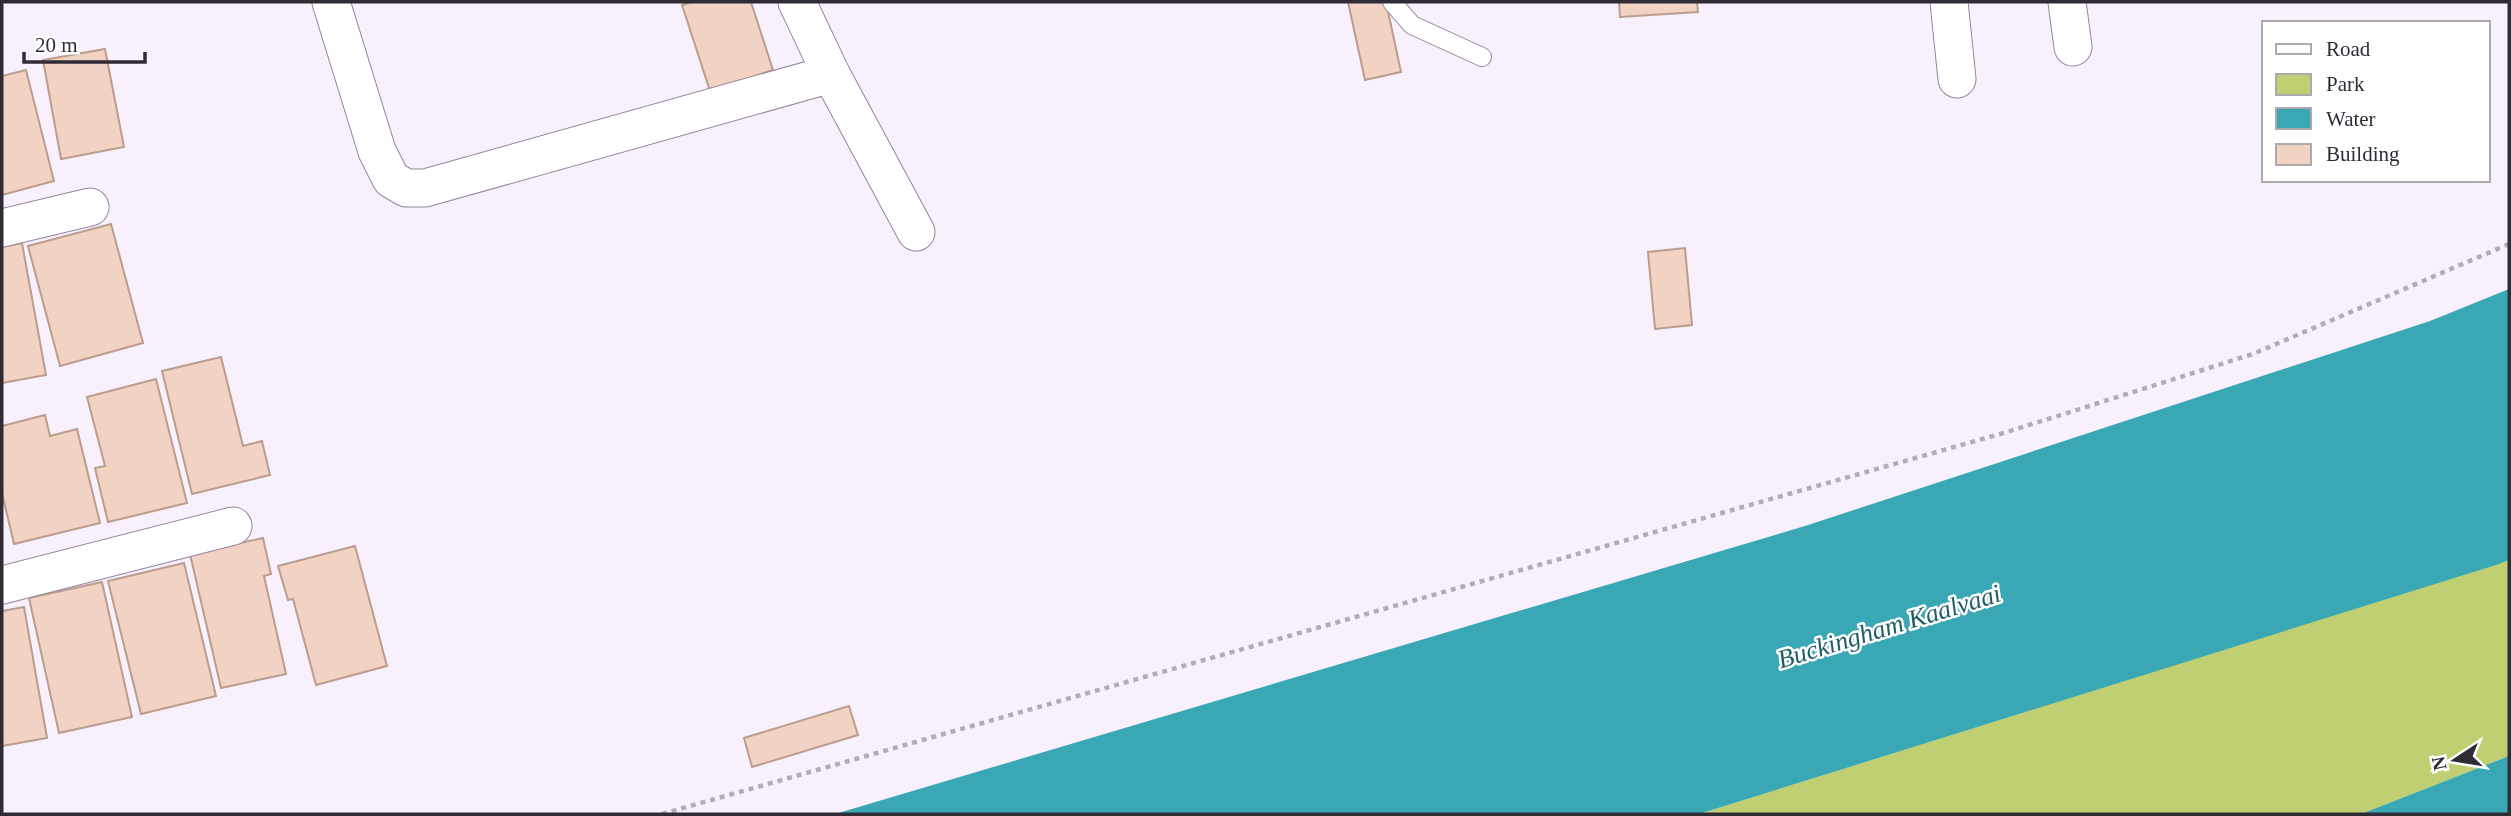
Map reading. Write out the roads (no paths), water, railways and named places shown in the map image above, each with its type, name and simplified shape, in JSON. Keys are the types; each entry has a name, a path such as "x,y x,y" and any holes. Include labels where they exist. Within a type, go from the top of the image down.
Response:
{"street":[{"path":"331,2 377,151 391,179 406,188 425,188 831,74"},
{"path":"797,2 831,74 916,232"},
{"path":"1949,2 1957,79"},
{"path":"2067,2 2073,47"},
{"path":"2,228 90,206"},
{"path":"2,585 233,526"}],"lane":[{"path":"1392,2 1412,25 1482,57"}],"water":[{"name":"Buckingham Kaalvaai","path":"2509,289 2509,560 2496,565 1699,814 835,814 1805,526 2430,321"},
{"path":"2509,756 2509,814 2361,814"}]}
